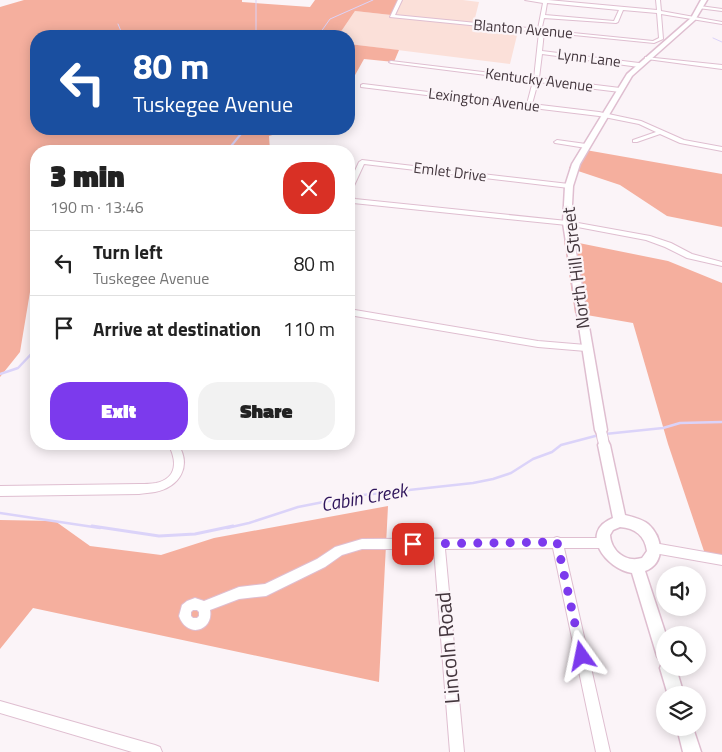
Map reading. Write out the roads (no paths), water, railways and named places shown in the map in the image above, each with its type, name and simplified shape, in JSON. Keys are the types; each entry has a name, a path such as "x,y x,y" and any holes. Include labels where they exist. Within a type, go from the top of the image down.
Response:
{"street":[{"name":"Blanton Avenue","path":"400,0 392,16 654,42 661,39 659,12"},
{"path":"527,0 659,12 693,20 722,23"},
{"path":"658,0 659,12"},
{"path":"529,105 536,79 545,1"},
{"path":"702,4 722,10"},
{"name":"North Hill Street","path":"620,521 586,348 567,223 569,186 576,164 629,75 693,20 702,4"},
{"path":"542,16 616,22 621,9"},
{"name":"Lynn Lane","path":"540,52 639,65"},
{"path":"647,58 722,67"},
{"name":"Kentucky Avenue","path":"391,62 620,90"},
{"name":"Lexington Avenue","path":"363,86 605,115 641,123 682,142 722,148"},
{"path":"635,141 661,132"},
{"path":"557,142 586,146"},
{"name":"Emlet Drive","path":"355,180 362,162 569,186"},
{"path":"355,201 567,223 647,238 668,245 690,256 722,264"},
{"path":"355,313 538,344 586,348"},
{"path":"0,491 139,489 158,487 172,480 179,470 180,459 177,450"},
{"path":"620,521 635,524 648,534 654,548 650,561 644,566 628,566 612,558 603,543 603,536 608,525 620,521"},
{"path":"557,542 604,752"},
{"path":"203,607 239,593 266,590 312,567 338,551 362,544 603,543"},
{"name":"Lincoln Road","path":"439,544 456,752"},
{"path":"654,548 722,560"},
{"path":"637,567 656,627"},
{"path":"0,707 155,752"},
{"path":"687,736 692,752"}],"waterway":[{"path":"256,0 256,30"},
{"path":"322,30 330,19 373,0"},
{"path":"118,24 120,30"},
{"path":"713,38 722,42"},
{"path":"232,145 240,135"},
{"path":"0,374 18,368 30,355"},
{"name":"Cabin Creek","path":"605,434 663,428 680,423 722,422"},
{"name":"Cabin Creek","path":"227,528 298,507 354,496 473,483 493,479 511,473 533,459 552,452 561,445 599,435"},
{"name":"Cabin Creek","path":"0,513 100,528"},
{"name":"Cabin Creek","path":"92,526 159,536 195,534 233,526"}]}
